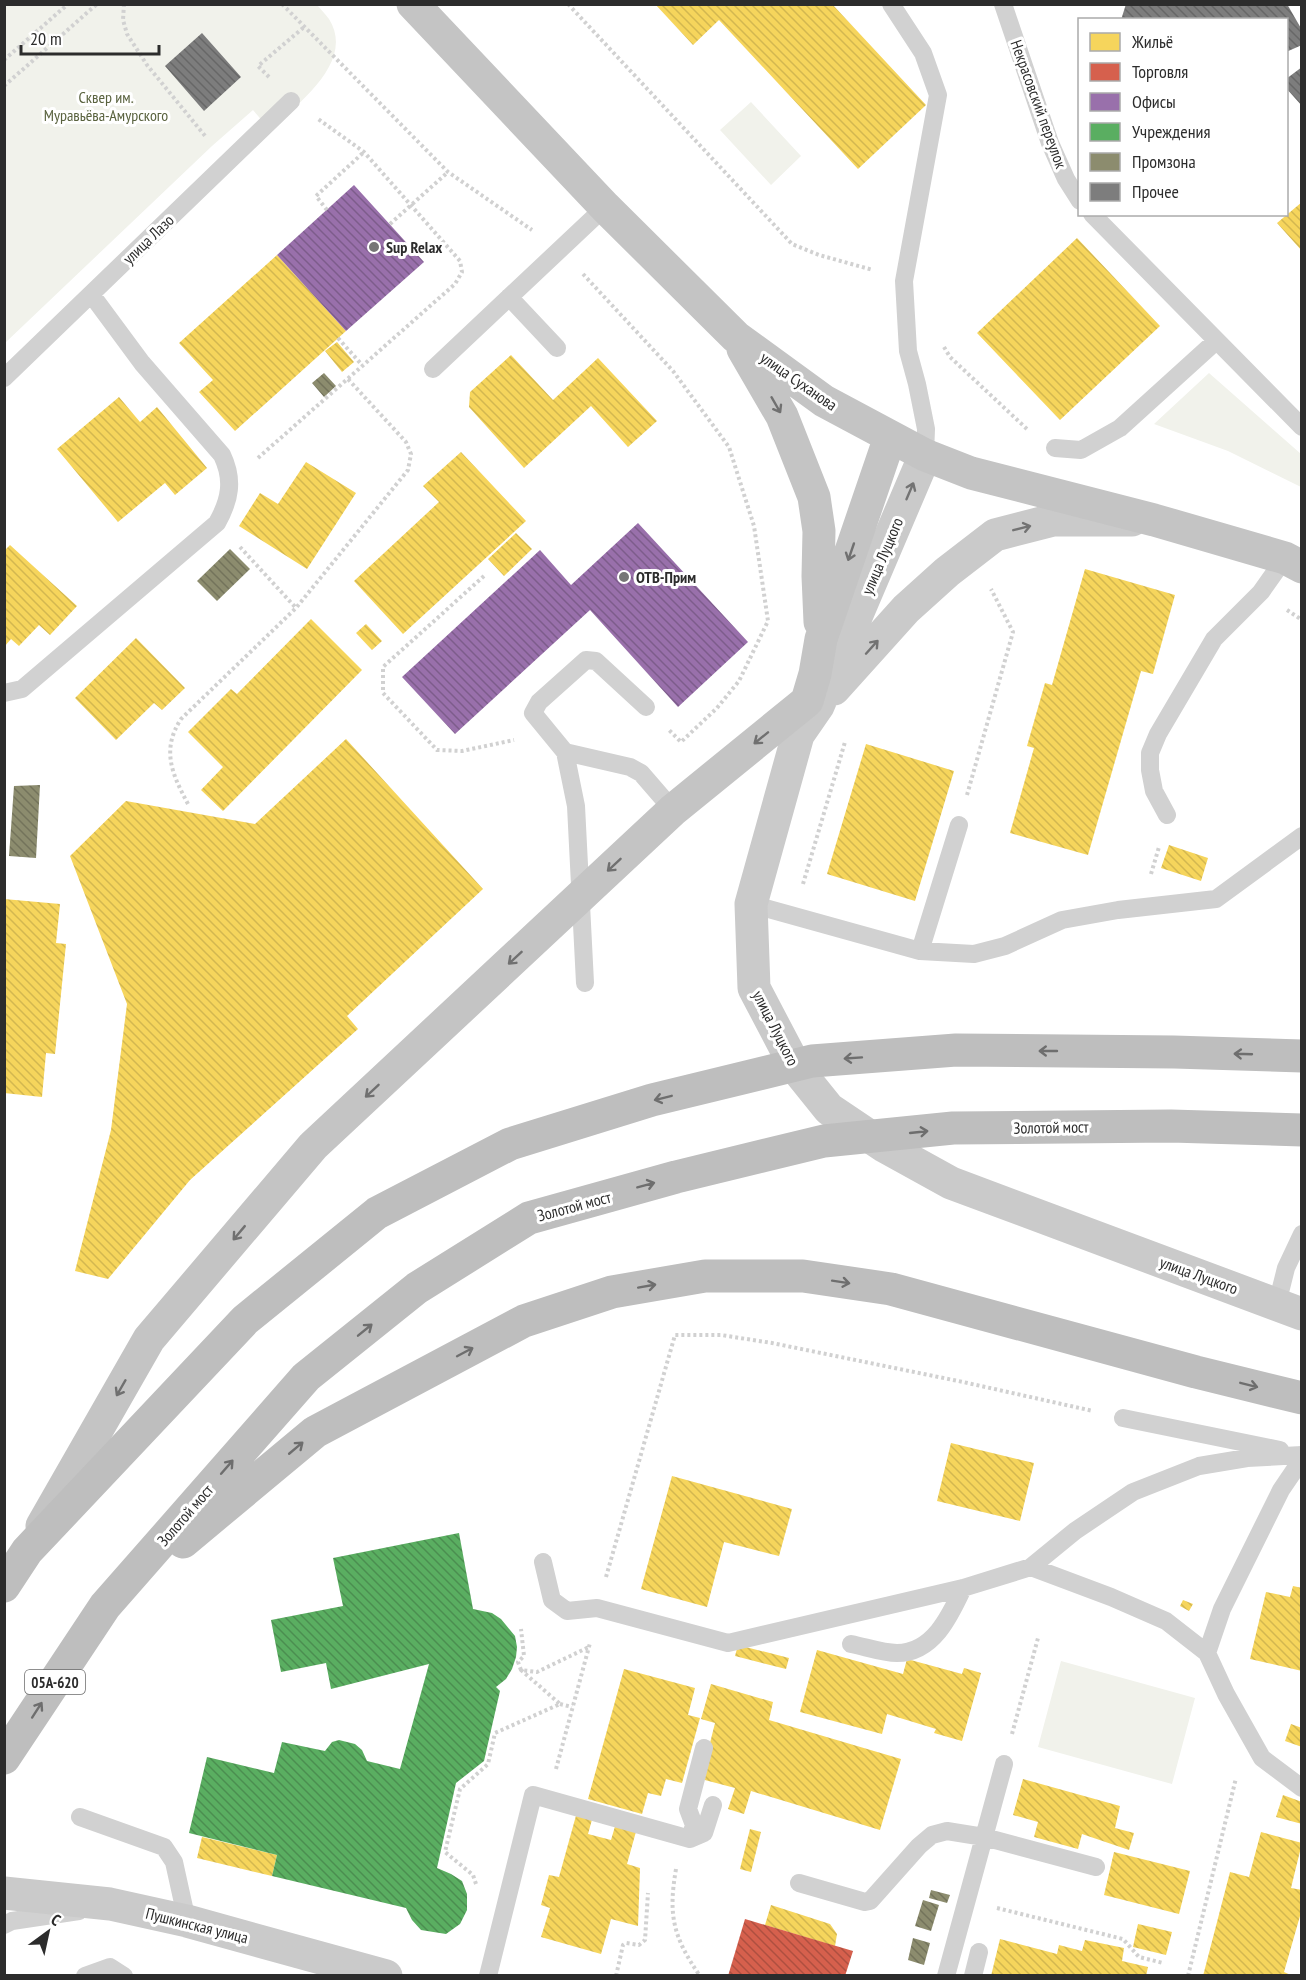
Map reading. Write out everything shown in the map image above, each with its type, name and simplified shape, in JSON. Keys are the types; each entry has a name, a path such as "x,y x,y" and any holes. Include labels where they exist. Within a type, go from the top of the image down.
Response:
{"highway":[{"path":"4,1586 27,1551 245,1320 377,1213 510,1144 652,1100 812,1061 956,1050 1302,1056"},
{"name":"Золотой мост","path":"4,1758 105,1606 306,1377 417,1288 529,1218 676,1177 824,1141 953,1128 1171,1126 1302,1130"},
{"path":"105,1606 315,1432 524,1321 612,1292 705,1276 803,1276 891,1289 1196,1372 1302,1398"}],"main road":[{"name":"улица Суханова","path":"413,4 605,207 736,337 824,401 925,455 971,473 1154,520 1293,563"},
{"path":"736,337 782,416 814,497 819,531 818,576 821,639"},
{"path":"812,703 821,639 890,437"},
{"name":"улица Луцкого","path":"925,455 798,735 751,904 754,988 796,1068 829,1109 884,1146 951,1183 1289,1309"},
{"path":"27,1551 149,1339 312,1146 673,810 812,703 906,609 947,572 995,535 1053,520 1154,520"},
{"name":"Пушкинская улица","path":"4,1893 110,1904 187,1922 386,1976"}],"lane":[{"path":"891,4 924,52 938,95 904,281 908,351 926,429 925,455"},
{"name":"Некрасовский переулок","path":"1003,4 1050,143 1066,179 1078,198"},
{"name":"улица Лазо","path":"4,378 291,101"},
{"path":"433,369 605,207"},
{"path":"1094,216 1302,427"},
{"path":"4,693 22,689 217,523 227,504 229,485 227,466 222,455 142,363 91,294"},
{"path":"509,297 556,348"},
{"path":"1055,448 1081,450 1120,428 1216,340"},
{"path":"1167,815 1154,791 1150,770 1150,753 1158,734 1214,639 1293,563"},
{"path":"585,983 576,806 565,752 533,713 539,702 586,660 596,661 646,707"},
{"path":"565,752 630,767 640,773 673,810"},
{"path":"921,951 959,825"},
{"path":"751,904 921,951 974,954 1005,946 1062,920 1142,906 1216,899 1302,836"},
{"path":"1289,1309 1286,1268 1302,1234"},
{"path":"1123,1418 1302,1456"},
{"path":"543,1562 552,1600 567,1611 597,1608 728,1643 963,1588 1031,1567 1076,1531 1133,1492 1199,1466 1247,1458 1302,1456"},
{"path":"1207,1653 1222,1609 1281,1490 1302,1456"},
{"path":"1031,1567 1111,1597 1166,1621 1207,1653 1226,1694 1262,1758 1302,1788"},
{"path":"851,1644 897,1653 920,1649 941,1630 963,1588"},
{"path":"685,1837 694,1825 688,1809 704,1748"},
{"path":"946,1976 1004,1764"},
{"path":"488,1976 533,1795 685,1837 704,1833 713,1805"},
{"path":"80,1817 164,1847 174,1862 187,1922"},
{"path":"798,1883 865,1902 870,1901 919,1846 932,1835 947,1831 984,1837 1096,1867"},
{"path":"4,1925 12,1921 82,1911 110,1904"},
{"path":"973,1976 979,1952"},
{"path":"85,1976 110,1967 124,1976"}],"path":[{"path":"4,60 68,4"},
{"path":"4,86 97,4"},
{"path":"124,4 123,20 127,34 147,65 213,146"},
{"path":"282,4 303,28 448,172 561,249 673,371 729,447 754,526 768,621 738,681 717,708 681,742"},
{"path":"568,4 792,244 819,255 904,281"},
{"path":"229,485 455,284 462,272 460,261 364,152 291,101 258,66 303,28"},
{"path":"327,210 316,196 364,152"},
{"path":"390,224 448,172"},
{"path":"338,338 362,366"},
{"path":"939,338 950,357 1045,446 1055,448"},
{"path":"188,804 178,785 170,760 173,731 181,719 296,608 408,470 411,454 406,442 347,378"},
{"path":"235,543 296,608"},
{"path":"484,576 383,667 383,693 437,750 462,751 550,733"},
{"path":"982,592 998,581"},
{"path":"959,825 1012,632 989,586"},
{"path":"1261,592 1302,620"},
{"path":"1142,906 1167,815"},
{"path":"554,1778 597,1608 675,1335 721,1335 772,1343 1123,1418"},
{"path":"521,1629 524,1656 518,1662 521,1670 560,1704 572,1707"},
{"path":"1019,1708 1038,1638"},
{"path":"521,1670 537,1672 589,1646"},
{"path":"477,1885 473,1875 445,1852 460,1789 488,1764 495,1733 560,1704"},
{"path":"1188,1976 1232,1796"},
{"path":"685,1837 671,1896 674,1926 685,1955 700,1976"},
{"path":"616,1976 623,1945 626,1943 639,1945 645,1940 648,1893"},
{"path":"1007,1911 1123,1939 1138,1957 1163,1964"}],"green space":[{"name":"Сквер им. Муравьёва-Амурского","path":"5,5 317,5 329,19 335,35 335,51 320,81 270,130 253,110 212,146 5,343"},
{"path":"751,102 801,156 771,185 720,130"},
{"path":"1209,373 1301,454 1301,487 1228,451 1154,424"},
{"path":"1061,1661 1195,1698 1172,1784 1038,1747"}],"building: Жильё":[{"path":"655,4 832,4 926,105 858,169 719,20 693,45"},
{"path":"1302,202 1302,251 1277,223"},
{"path":"1077,238 1160,326 1060,420 977,333"},
{"path":"277,255 346,331 235,431 199,392 213,380 179,343"},
{"path":"337,342 354,362 342,372 325,351"},
{"path":"511,355 553,400 598,358 657,421 628,447 591,406 524,468 469,407 470,392"},
{"path":"119,397 140,422 157,407 207,468 175,495 165,483 118,522 57,449"},
{"path":"461,452 526,521 403,634 354,581 439,502 423,486"},
{"path":"306,462 356,493 307,569 239,526 260,493 278,504"},
{"path":"516,533 532,549 504,576 488,559"},
{"path":"10,545 77,606 50,635 39,625 19,646 11,639 4,647 4,551"},
{"path":"1085,569 1175,595 1153,674 1141,671 1088,855 1010,833 1034,748 1027,746 1045,683 1052,685"},
{"path":"311,619 362,670 223,811 201,790 223,767 188,732 231,689 237,694"},
{"path":"366,624 382,641 372,650 356,633"},
{"path":"136,638 185,688 162,710 154,703 116,740 75,698"},
{"path":"346,739 483,889 347,1016 358,1029 190,1180 108,1279 75,1271 111,1130 127,1004 70,856 126,801 255,824"},
{"path":"866,744 954,771 915,901 827,874"},
{"path":"1169,845 1208,858 1201,881 1161,868"},
{"path":"4,899 60,904 56,943 66,944 55,1054 46,1053 42,1097 4,1093"},
{"path":"951,1443 1034,1463 1020,1521 937,1501"},
{"path":"672,1476 792,1509 779,1556 724,1542 707,1607 641,1589"},
{"path":"1293,1586 1302,1588 1302,1671 1250,1659 1266,1592 1290,1597"},
{"path":"1183,1600 1193,1604 1189,1611 1180,1606"},
{"path":"738,1645 789,1658 786,1669 735,1656"},
{"path":"817,1650 903,1674 907,1659 962,1674 964,1668 981,1673 962,1741 934,1733 936,1729 887,1714 882,1734 800,1712"},
{"path":"624,1669 695,1688 688,1715 700,1718 682,1783 666,1779 661,1796 648,1793 642,1814 588,1799"},
{"path":"711,1684 773,1702 769,1720 901,1759 880,1830 751,1791 744,1814 728,1809 735,1788 701,1779 715,1723 701,1719"},
{"path":"1291,1724 1302,1728 1302,1747 1285,1741"},
{"path":"1023,1779 1120,1806 1115,1828 1134,1833 1129,1850 1082,1834 1078,1849 1034,1837 1038,1822 1013,1815"},
{"path":"1283,1795 1302,1802 1302,1824 1276,1817"},
{"path":"577,1812 593,1816 588,1834 611,1840 616,1823 637,1828 627,1864 640,1868 638,1926 611,1919 601,1954 541,1937 550,1908 541,1905 549,1875 559,1877"},
{"path":"750,1829 761,1832 751,1872 740,1869"},
{"path":"1261,1832 1302,1843 1291,1888 1302,1890 1302,1909 1284,1972 1293,1976 1203,1976 1230,1872 1249,1877"},
{"path":"202,1837 277,1855 272,1876 197,1858"},
{"path":"1114,1852 1190,1871 1179,1914 1104,1895"},
{"path":"771,1905 830,1924 837,1934 835,1946 765,1925"},
{"path":"1138,1924 1172,1932 1166,1955 1133,1947"},
{"path":"1000,1939 1057,1954 1059,1945 1082,1951 1085,1940 1124,1948 1122,1961 1148,1967 1146,1976 991,1976"}],"building: Торговля":[{"path":"745,1919 853,1951 845,1976 728,1976"}],"building: Офисы":[{"path":"354,185 424,262 346,331 277,255"},
{"path":"638,523 748,642 678,707 590,610 455,734 402,677 540,550 571,585"}],"building: Учреждения":[{"path":"459,1533 473,1609 492,1613 501,1619 515,1636 517,1647 512,1669 506,1679 496,1687 500,1691 484,1761 456,1783 437,1868 462,1881 467,1894 467,1910 460,1924 446,1934 421,1930 412,1920 406,1908 272,1876 277,1855 189,1833 207,1757 274,1773 282,1742 325,1751 332,1742 339,1740 355,1744 362,1750 367,1761 400,1769 429,1664 331,1689 326,1663 281,1672 271,1620 343,1606 333,1558"}],"building: Промзона":[{"path":"324,373 336,386 324,397 312,383"},
{"path":"230,549 250,569 217,601 197,581"},
{"path":"40,785 36,858 9,856 14,786"},
{"path":"931,1890 950,1895 947,1903 929,1898"},
{"path":"923,1900 939,1905 931,1931 915,1926"},
{"path":"913,1938 930,1943 924,1965 908,1960"}],"building: Прочее":[{"path":"1126,4 1287,4 1302,30 1302,45 1288,51 1288,18 1122,18"},
{"path":"202,33 241,77 204,111 165,66"},
{"path":"1302,67 1302,106 1288,90 1288,78"}],"place":[{"name":"Sup Relax","path":"374,247"},
{"name":"ОТВ-Прим","path":"624,577"}]}
